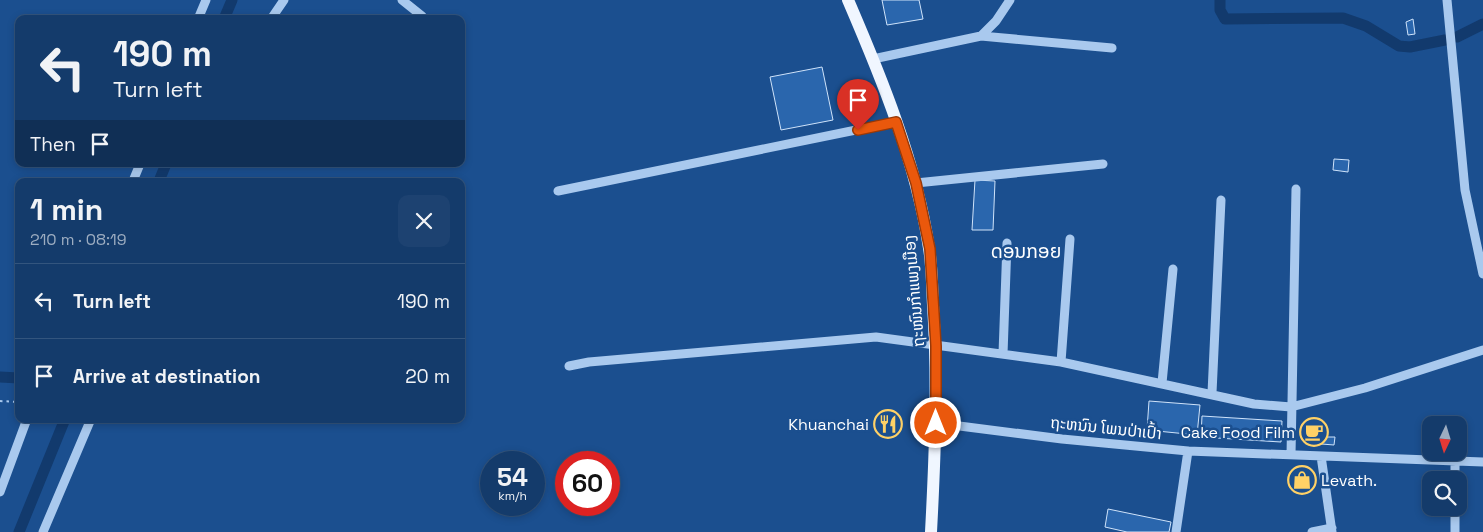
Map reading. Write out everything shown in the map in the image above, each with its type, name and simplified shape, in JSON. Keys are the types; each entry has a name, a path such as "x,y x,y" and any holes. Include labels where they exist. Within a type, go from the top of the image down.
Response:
{"main road":[{"name":"ຖະໜົນກຳແພງເມືອງ","path":"848,0 873,58 896,122 916,183 930,249 936,346 936,423 931,532"}],"street":[{"path":"200,15 206,0"},
{"path":"274,15 284,0"},
{"path":"402,0 421,15"},
{"path":"981,36 996,21 1010,0"},
{"path":"1447,0 1465,190 1483,274"},
{"path":"873,58 981,36 1112,48"},
{"path":"558,191 896,122"},
{"path":"916,183 1103,164"},
{"path":"1291,455 1296,188"},
{"path":"1212,394 1221,200"},
{"path":"1061,362 1070,239"},
{"path":"1003,354 1007,243"},
{"path":"1162,383 1173,269"},
{"path":"569,366 589,362 876,337 1061,362 1254,404 1291,407 1365,388 1483,350"},
{"path":"0,492 26,423"},
{"path":"43,532 89,423"},
{"name":"ຖະຫນົນ ໂພນປ່າເປົ້າ","path":"936,423 1062,439 1188,451 1422,460"},
{"path":"1176,532 1188,451"},
{"path":"1312,532 1332,530 1322,456"},
{"path":"1455,461 1455,471"},
{"name":"ຖະຫນົນ ໂພນປ່າເປົ້າ","path":"1455,461 1483,462"},
{"path":"1454,532 1455,516"}],"path":[{"path":"0,401 15,402"}],"building":[{"path":"882,0 919,0 923,19 887,25"},
{"path":"1413,19 1415,34 1408,35 1406,22"},
{"path":"822,67 833,120 781,130 770,77"},
{"path":"1334,159 1349,160 1348,172 1333,170"},
{"path":"975,180 995,181 993,230 972,230"},
{"path":"1149,401 1200,405 1197,435 1147,430"},
{"path":"1202,416 1282,421 1281,442 1201,437"},
{"name":"Cake Food Film","path":"1309,427 1318,427 1319,437 1335,437 1334,445 1309,443"},
{"path":"1108,509 1171,522 1169,532 1127,532 1105,527"}],"waterway":[{"path":"226,15 232,0"},
{"path":"1220,0 1220,10 1225,19 1343,18 1366,26 1399,46 1410,47 1445,40"},
{"path":"1457,37 1483,24"},
{"path":"160,178 165,167"},
{"path":"0,377 15,378"},
{"path":"19,532 63,423"}],"place":[{"name":"Khuanchai","path":"888,424"},
{"name":"Cake Food Film","path":"1314,432"},
{"name":"Levath.","path":"1302,480"}],"district":[{"name":"ດອນກອຍ","path":"1026,251"}],"route":[{"path":"858,130 896,122 916,183 930,249 936,346 936,423"}]}
